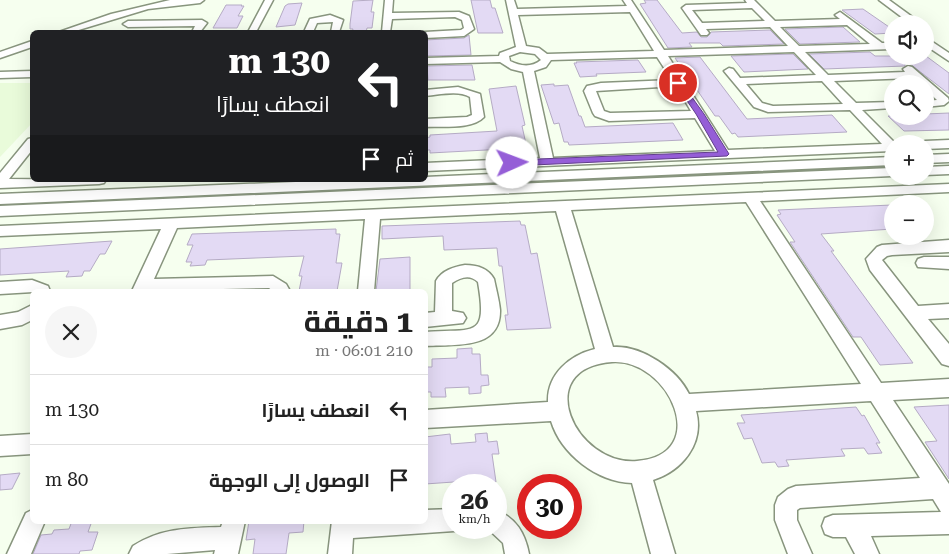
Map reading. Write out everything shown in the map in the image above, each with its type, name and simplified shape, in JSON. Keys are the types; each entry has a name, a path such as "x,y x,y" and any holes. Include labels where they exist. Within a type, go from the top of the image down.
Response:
{"street":[{"path":"62,30 165,0"},
{"path":"70,30 146,4 200,0"},
{"path":"253,30 268,0"},
{"path":"386,30 389,0"},
{"path":"510,0 522,49"},
{"path":"428,167 892,147 799,49 773,24 751,2 686,8 702,30 773,24 848,22"},
{"path":"880,2 893,15"},
{"path":"880,2 902,15"},
{"path":"126,27 146,4"},
{"path":"513,12 630,4 724,154"},
{"path":"838,13 880,47"},
{"path":"388,16 456,14 466,18 469,29 464,33 428,35"},
{"path":"106,18 120,18 126,27"},
{"path":"310,30 313,21 330,18 338,20 336,30"},
{"path":"126,27 202,23 197,30"},
{"path":"126,27 145,30"},
{"path":"934,35 948,45"},
{"path":"0,53 30,43"},
{"path":"934,44 948,45"},
{"path":"504,59 508,52 522,49 538,52 546,57 884,47"},
{"path":"934,48 949,58"},
{"path":"504,59 509,65 528,69 544,64 546,57"},
{"path":"428,61 504,59"},
{"path":"905,66 916,75"},
{"path":"528,69 547,162"},
{"path":"729,71 763,109 884,105"},
{"path":"0,75 30,74"},
{"path":"738,81 884,76"},
{"path":"678,83 601,86 591,88 590,91 599,113 609,117 700,114"},
{"path":"428,93 462,91 473,93 476,96 478,117 469,122 428,123"},
{"path":"934,91 944,100 940,103 934,103"},
{"path":"934,145 949,144"},
{"path":"0,183 30,145"},
{"path":"934,159 949,158"},
{"path":"428,181 884,161"},
{"path":"934,171 949,170"},
{"path":"0,211 884,172"},
{"path":"0,183 33,182"},
{"path":"0,199 399,182"},
{"path":"0,231 749,196 946,191"},
{"path":"749,196 944,496"},
{"path":"562,205 606,355"},
{"path":"366,289 373,213"},
{"path":"172,222 141,289 273,282 281,289"},
{"path":"949,246 892,249 876,254 874,259 876,266 949,358"},
{"path":"937,263 949,277"},
{"path":"428,320 450,319 444,281 450,275 459,271 474,272 482,274 486,279 492,319 486,331 478,335 428,338"},
{"path":"0,288 32,286 38,289"},
{"path":"913,312 949,311"},
{"path":"0,322 16,320 30,313"},
{"path":"617,354 638,359 657,370 674,385 684,403 688,422 686,441 676,456 660,468 640,472 617,470 595,462 577,448 564,430 558,411 558,391 566,375 579,362 597,355 617,354"},
{"path":"684,403 949,388"},
{"path":"428,419 558,411"},
{"path":"0,446 30,444"},
{"path":"640,472 663,554"},
{"path":"800,554 786,520 786,505 796,497 944,496"},
{"path":"428,521 442,520"},
{"path":"867,554 843,526 949,523"},
{"path":"19,554 33,524"},
{"path":"340,554 343,524"},
{"path":"507,527 515,542 517,554"},
{"path":"141,554 150,547 168,541 230,538"}],"shaded area":[{"path":"0,83 30,83 30,125 0,157"}],"building":[{"path":"373,0 371,12 374,12 372,28 367,28 366,30 350,29 353,1"},
{"path":"471,0 490,0 492,8 495,8 503,33 478,33"},
{"path":"644,0 657,0 682,33 697,32 701,37 707,37 711,32 770,30 784,44 723,46 720,43 689,43 692,47 668,48 640,4 646,3"},
{"path":"302,3 295,25 276,27 285,6"},
{"path":"226,5 244,6 238,16 243,16 237,28 213,28"},
{"path":"863,9 884,23 884,33 875,34 842,10"},
{"path":"843,27 860,42 800,44 785,29"},
{"path":"469,35 471,55 428,56 428,40 464,38"},
{"path":"870,52 875,56 884,56 884,65 905,66 824,69 809,54"},
{"path":"793,54 808,69 744,72 731,56"},
{"path":"700,57 747,119 832,115 847,132 738,137 735,133 732,134 719,116 715,116 675,58"},
{"path":"638,60 646,72 596,74 597,76 580,77 574,63 576,62"},
{"path":"934,62 949,73 949,94 934,82 934,75 924,75 911,65 934,65"},
{"path":"472,65 475,80 428,80 428,66"},
{"path":"554,84 554,86 568,85 585,127 673,123 683,140 569,145 568,142 564,142 559,123 554,124 541,85"},
{"path":"516,86 525,125 522,126 526,144 523,144 524,148 430,153 430,150 428,150 428,137 430,135 497,131 489,89"},
{"path":"949,113 949,130 904,131 898,125 934,125 934,114"},
{"path":"884,205 884,230 821,234 834,251 831,251 913,363 880,365 861,337 853,337 790,242 795,242 777,215 781,214 778,210"},
{"path":"520,221 521,225 525,225 531,254 537,253 551,328 507,330 505,315 508,315 502,266 499,266 497,248 444,250 443,236 382,239 382,226"},
{"path":"336,229 336,234 340,234 336,263 342,263 337,289 299,289 302,276 299,276 304,256 207,260 205,265 190,266 192,262 186,262 193,245 187,245 192,234"},
{"path":"112,241 105,254 100,254 90,271 84,271 82,276 66,277 69,271 0,275 0,249"},
{"path":"410,257 410,289 376,289 380,259"},
{"path":"472,348 472,354 480,354 481,375 488,375 489,385 481,386 481,393 469,394 469,387 445,388 446,397 431,397 431,392 428,392 428,367 432,367 432,359 457,358 457,349"},
{"path":"949,405 949,479 925,442 937,441 914,407"},
{"path":"856,407 862,416 864,415 880,443 876,443 882,453 868,454 864,448 841,449 845,456 786,460 789,466 778,467 775,462 762,463 752,438 744,439 737,423 745,423 741,415"},
{"path":"487,433 488,442 497,441 499,454 492,454 495,474 442,474 442,483 428,484 428,437 450,434 451,444 476,442 475,434"},
{"path":"20,473 12,489 0,490 0,475"},
{"path":"71,524 91,524 88,532 98,532 92,550 80,551 79,554 33,554 41,535 52,534 54,530 69,529"},
{"path":"249,524 304,524 303,532 289,533 286,554 253,554 255,539 246,540"}],"route":[{"path":"512,163 724,154 700,114 678,83"}]}
